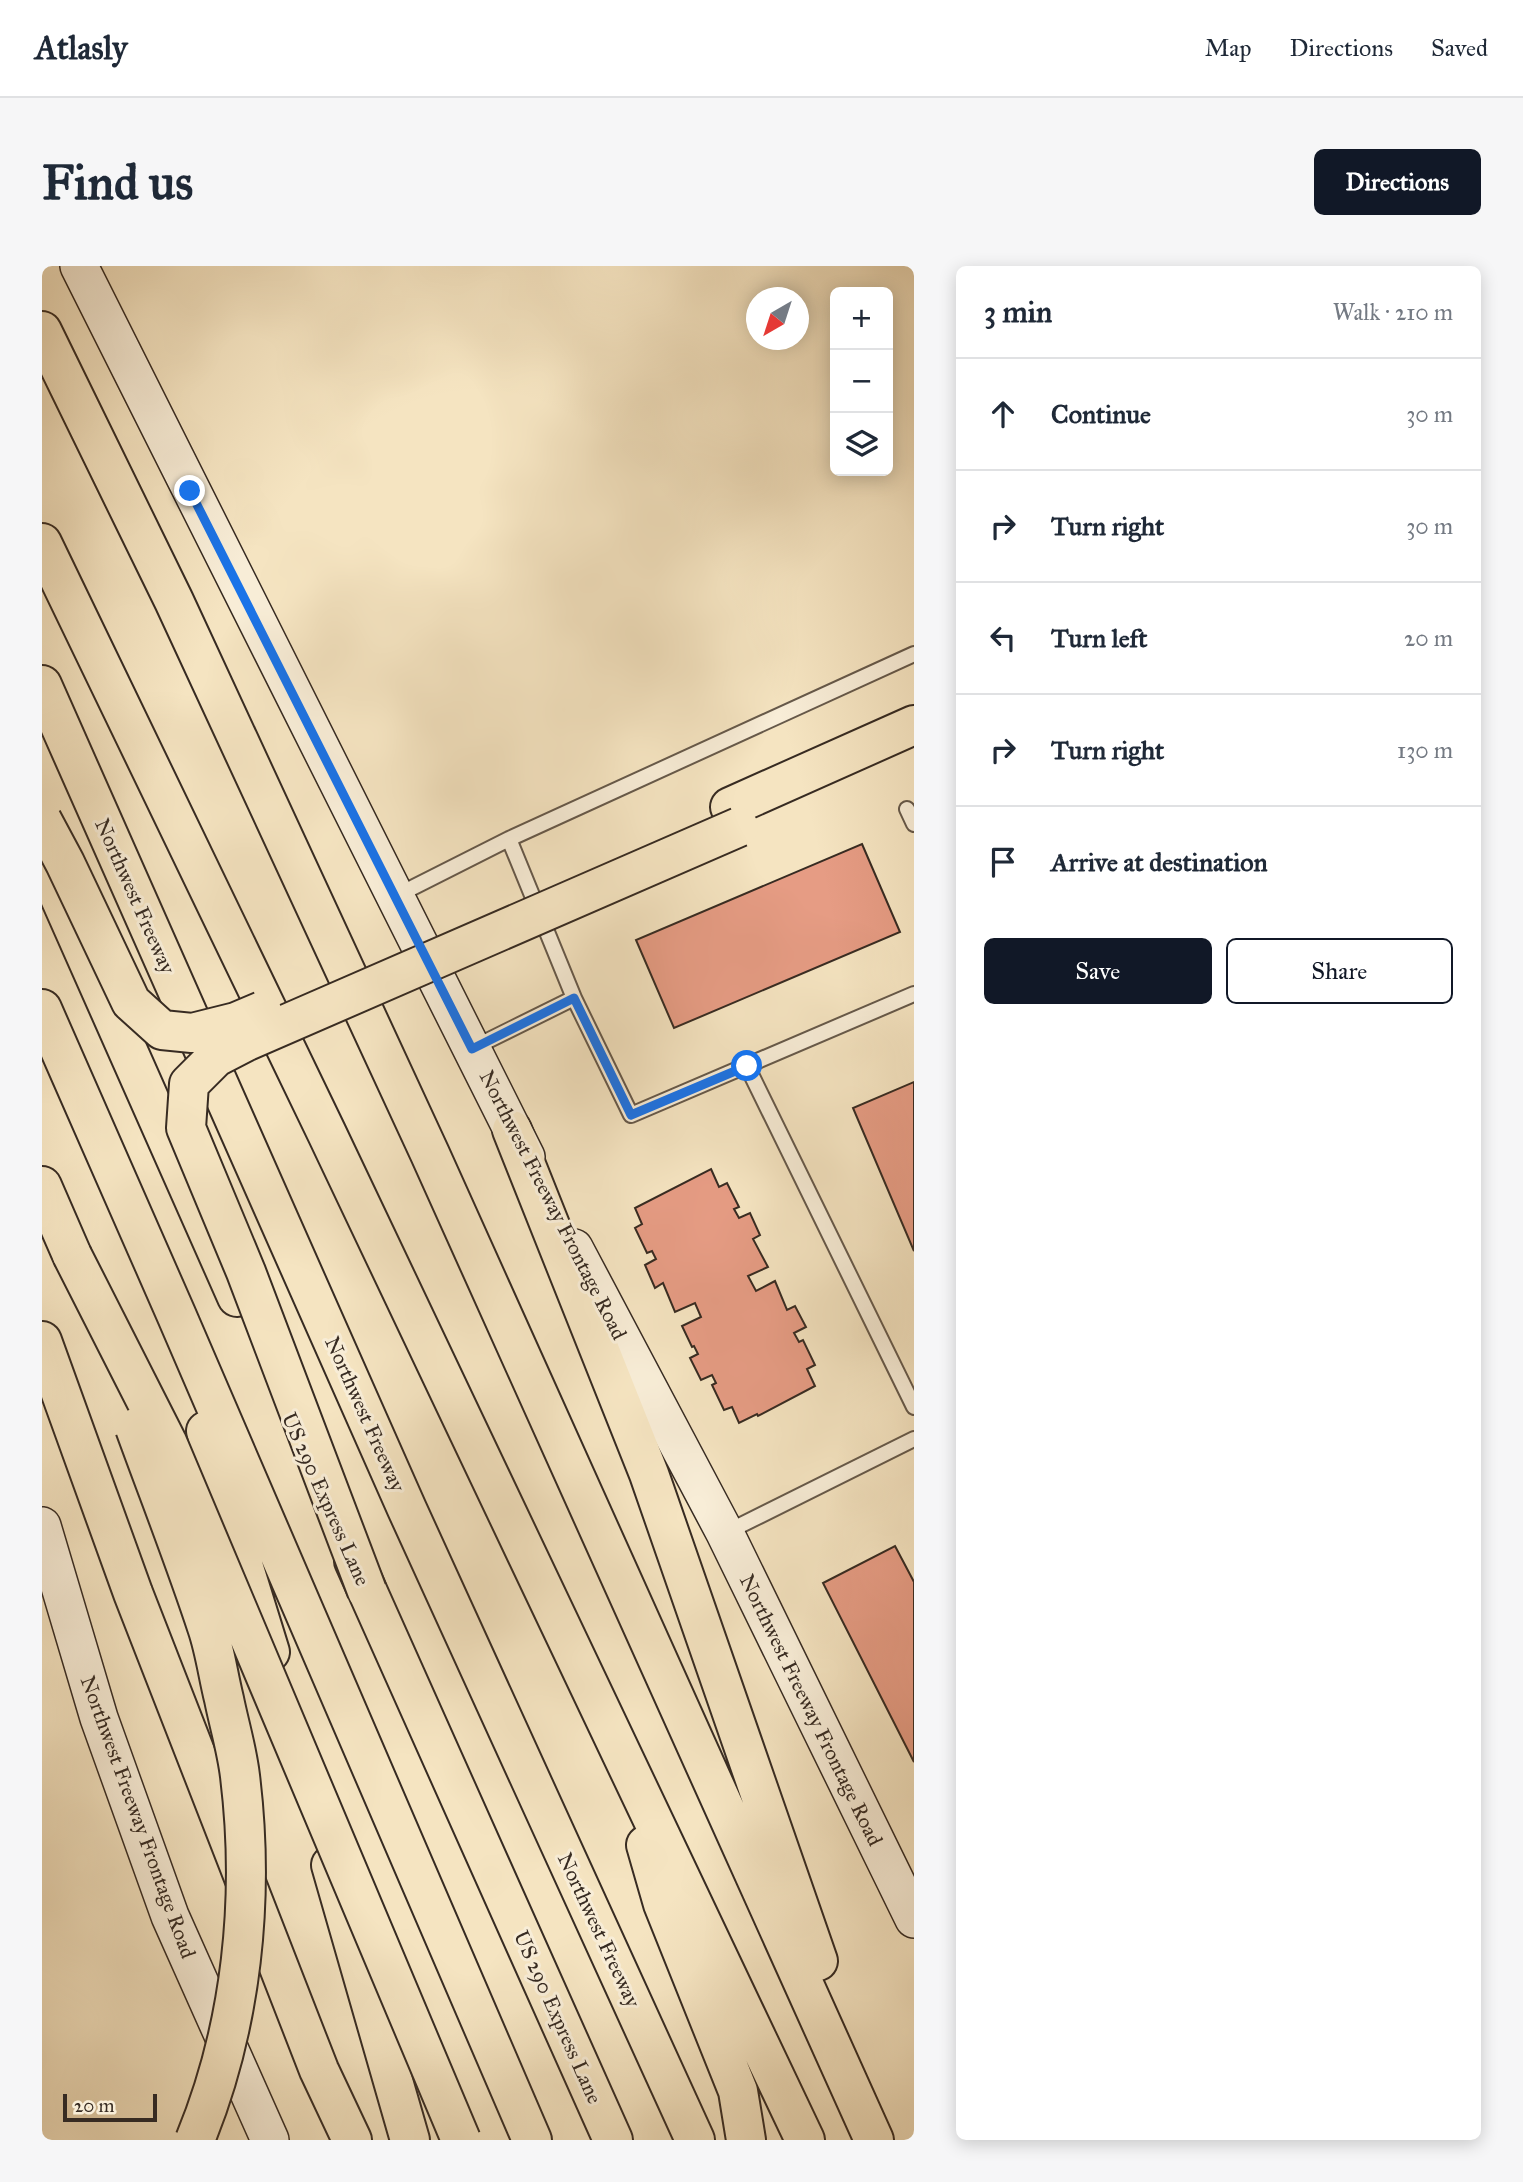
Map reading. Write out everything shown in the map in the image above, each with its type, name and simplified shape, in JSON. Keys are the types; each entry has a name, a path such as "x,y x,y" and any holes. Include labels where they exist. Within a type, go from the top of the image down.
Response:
{"highway":[{"path":"42,331 174,601 413,1116 874,2140"},
{"path":"42,543 608,1718 805,2140"},
{"name":"Northwest Freeway","path":"42,685 407,1508 695,2140"},
{"path":"367,1591 246,1272 186,1128 189,1084 216,1057 244,1042 735,817 914,725"},
{"path":"42,820 131,1002 162,1030 192,1033 236,1022 735,817 914,749"},
{"name":"US 290 Express Lane","path":"42,857 613,2140"},
{"path":"42,1009 532,2140"},
{"path":"512,1130 649,1474 818,1961 885,2140"},
{"path":"42,1186 72,1255 167,1442 461,2140"},
{"path":"72,1255 208,1629 240,1773 247,1839 246,1906 240,1970 229,2031 204,2119 195,2140"},
{"path":"176,1314 228,1516 410,2140"},
{"path":"42,1341 138,1606 319,2070 352,2140"},
{"path":"608,1718 663,1904 738,2091 746,2140"}],"main road":[{"name":"Northwest Freeway Frontage Road","path":"79,266 512,1130 725,1533 914,1919"},
{"name":"Northwest Freeway Frontage Road","path":"42,1526 99,1718 170,1916 270,2140"}],"lane":[{"path":"395,897 509,839 914,654"},
{"path":"907,809 914,824"},
{"path":"509,839 560,968 631,1115 914,994"},
{"path":"472,1049 574,998"},
{"path":"747,1066 914,1408"},
{"path":"725,1533 914,1439"}],"building":[{"path":"862,844 900,932 674,1028 636,940"},
{"path":"914,1082 914,1251 853,1108"},
{"path":"711,1169 719,1187 727,1183 739,1207 734,1209 739,1218 750,1213 760,1235 753,1239 768,1267 748,1276 756,1291 775,1281 787,1310 795,1306 806,1327 794,1333 799,1342 803,1340 815,1365 807,1369 815,1386 739,1423 732,1407 724,1410 712,1385 716,1383 712,1375 701,1380 690,1358 698,1354 682,1326 701,1317 695,1303 675,1312 663,1283 655,1288 645,1265 656,1259 652,1251 647,1253 635,1228 642,1224 635,1208"},
{"path":"895,1546 914,1582 914,1762 823,1583"}],"route":[{"path":"190,491 472,1049 574,998 631,1115 747,1066"}]}
